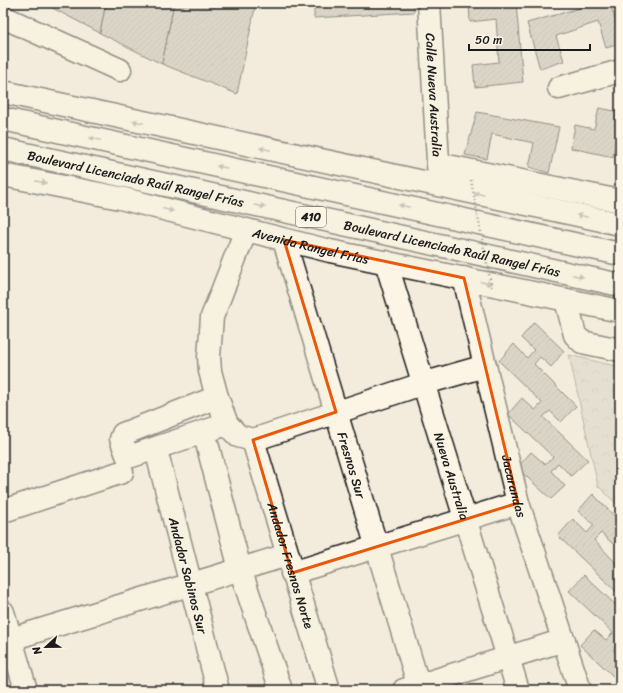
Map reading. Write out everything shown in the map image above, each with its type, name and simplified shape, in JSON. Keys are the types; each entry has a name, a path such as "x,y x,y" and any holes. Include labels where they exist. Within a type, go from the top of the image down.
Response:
{"street":[{"name":"Calle Nueva Australia","path":"430,3 439,186"},
{"path":"3,17 120,70"},
{"path":"559,88 620,71"},
{"path":"3,92 620,224"},
{"name":"410","path":"3,118 620,254"},
{"name":"Boulevard Licenciado Raúl Rangel Frías","path":"3,149 620,285"},
{"path":"303,157 543,237"},
{"path":"438,164 620,201"},
{"name":"Avenida Rangel Frías","path":"3,174 120,198 330,251 620,311"},
{"path":"246,230 212,317 209,357 210,371 217,397 227,424 238,436 253,440 422,384 485,366"},
{"name":"Fresnos Sur","path":"284,240 376,547 414,688"},
{"path":"330,251 521,263"},
{"name":"Nueva Australia","path":"386,262 422,384 518,690"},
{"name":"Jacarandas","path":"464,278 518,503 580,690"},
{"path":"566,300 576,335 582,342 620,350"},
{"path":"217,397 122,434 121,439 127,455 132,456 227,424"},
{"name":"Andador Fresnos Norte","path":"253,440 329,690"},
{"path":"208,447 240,569 281,690"},
{"name":"Andador Sabinos Sur","path":"159,461 218,690"},
{"path":"3,511 122,472"},
{"path":"11,639 240,569 290,564 376,547 518,503"},
{"path":"3,612 26,690"},
{"path":"414,688 564,640"}],"path":[{"path":"471,180 492,290"}],"highlighted area":[{"path":"284,240 464,278 518,503 292,573 253,440 336,412"}],"shaded area":[{"path":"3,644 18,690 3,690"}],"green space":[{"path":"569,355 620,367 620,507 598,486"}],"building":[{"path":"43,3 106,3 100,33"},
{"path":"106,3 174,3 162,64 100,33"},
{"path":"174,3 256,3 237,94 162,64"},
{"path":"314,3 414,3 414,12 314,18"},
{"path":"469,3 516,3 523,82 475,87 473,65 499,62 496,19 470,22"},
{"path":"597,3 610,3 620,34 620,44 606,48 598,22 556,36 564,61 540,69 527,23"},
{"path":"599,108 620,112 613,157 571,148 575,125 594,129"},
{"path":"477,112 559,127 549,173 529,167 534,143 492,134 487,159 465,155"},
{"path":"534,322 564,351 551,367 540,357 534,364 576,406 561,422 550,411 543,417 588,460 571,476 558,463 551,471 565,486 551,499 517,468 531,452 545,464 553,457 508,414 522,398 535,410 542,403 499,361 514,344 527,358 534,350 521,338"},
{"path":"593,494 620,522 620,536 613,544 601,533 594,540 620,567 620,595 558,536 573,519 587,533 594,525 578,511"},
{"path":"584,575 620,609 620,641 613,650 620,657 620,668 613,676 580,645 594,630 606,640 613,633 569,591"}]}
